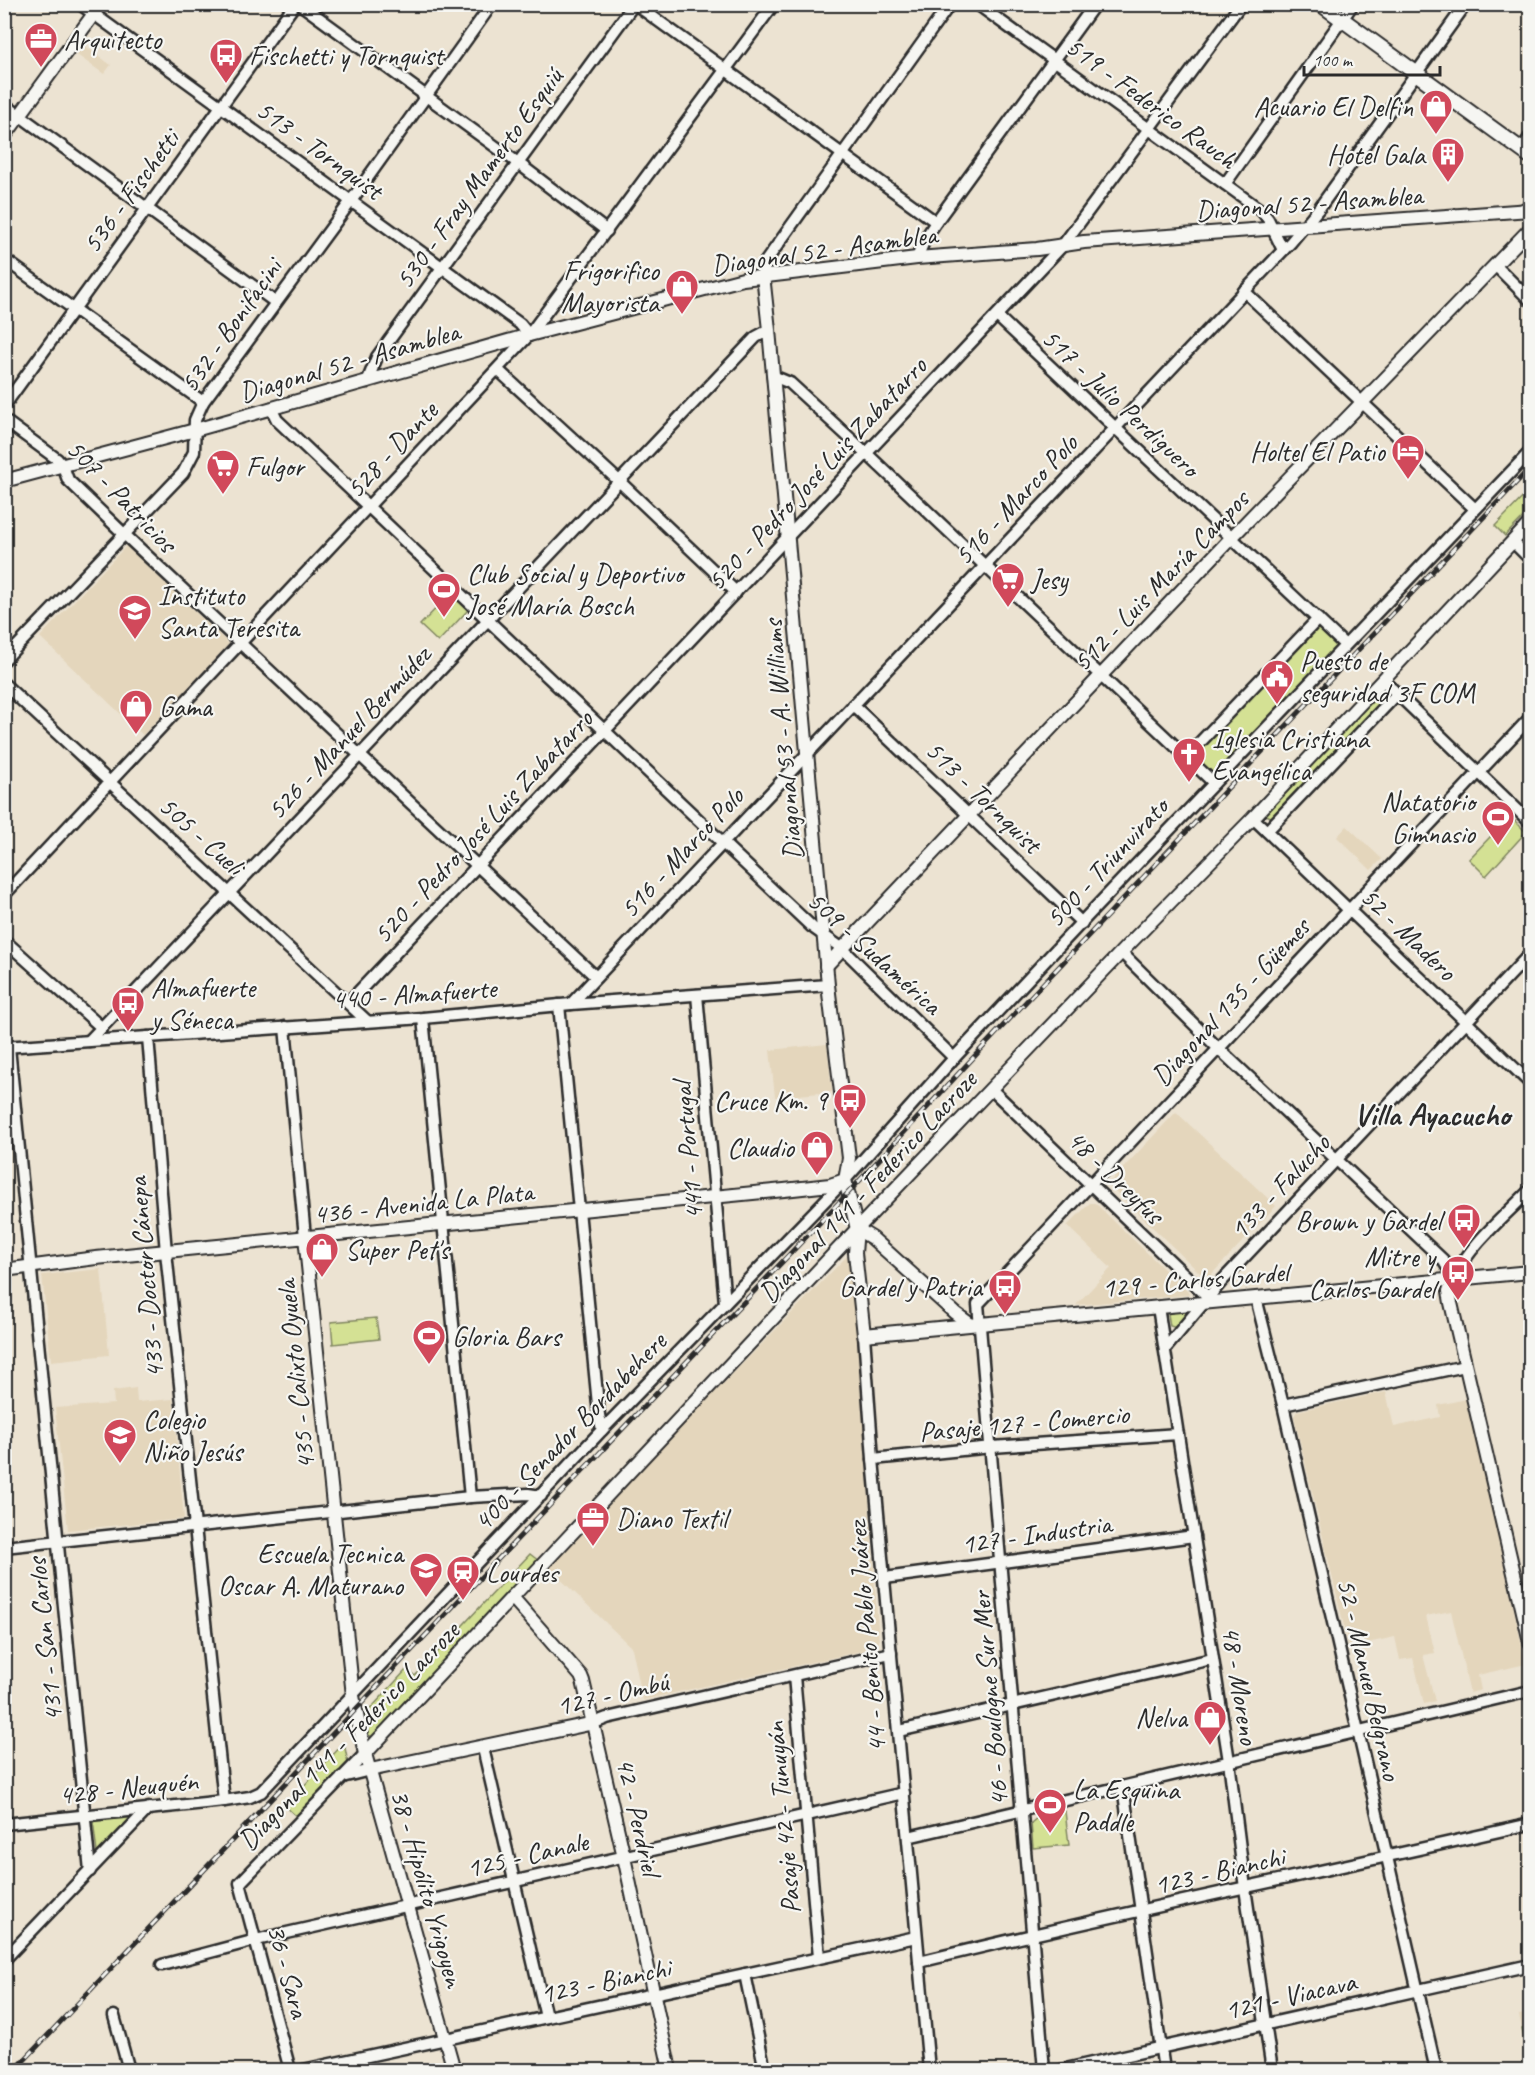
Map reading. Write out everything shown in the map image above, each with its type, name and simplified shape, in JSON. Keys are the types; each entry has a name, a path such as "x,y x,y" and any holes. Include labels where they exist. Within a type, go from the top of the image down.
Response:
{"main road":[{"path":"1321,4 1526,152"}],"street":[{"name":"513 - Tornquist","path":"80,4 97,10 221,106 520,324 529,335"},
{"name":"536 - Fischetti","path":"4,406 295,4"},
{"path":"300,4 607,231"},
{"name":"532 - Bonifacini","path":"4,660 183,473 194,452 195,420 202,402 351,201 492,4"},
{"path":"634,4 936,222"},
{"name":"530 - Fray Mamerto Esquiú","path":"367,382 377,357 634,4"},
{"name":"528 - Dante","path":"4,895 529,335 727,71 774,4"},
{"path":"763,275 766,261 950,4"},
{"name":"519 - Federico Rauch","path":"977,4 1262,211 1283,250"},
{"path":"917,258 936,222 1095,4"},
{"name":"520 - Pedro José Luis Zabatarro","path":"348,1003 1063,245 1241,4"},
{"path":"1225,184 1353,4"},
{"name":"516 - Marco Polo","path":"571,1004 1283,250 1305,225 1466,4"},
{"path":"4,137 97,10"},
{"path":"4,104 275,302"},
{"path":"1526,152 1530,137"},
{"name":"Diagonal 52 - Asamblea","path":"4,481 195,430 529,335 763,275 1063,245 1529,209"},
{"name":"512 - Luis María Campos","path":"826,966 1231,538 1530,229"},
{"path":"4,259 202,402"},
{"path":"1495,265 1530,300"},
{"name":"Diagonal 53 - A. Williams","path":"763,275 826,966 849,1158 845,1180 851,1199"},
{"path":"1244,291 1475,509"},
{"name":"517 - Julio Perdiguero","path":"997,316 1345,645"},
{"name":"526 - Manuel Bermúdez","path":"89,1041 756,337 769,330"},
{"path":"498,370 736,592"},
{"path":"773,376 790,383 866,453 1214,783"},
{"name":"509 - Sudamérica","path":"271,408 277,420 812,927 843,949 954,1058"},
{"name":"507 - Patricios","path":"4,420 57,459 63,466 68,480 124,534 596,977"},
{"name":"500 - Triunvirato","path":"845,1180 954,1058 1530,452"},
{"name":"Diagonal 141 - Federico Lacroze","path":"240,1883 365,1754 857,1229 1121,952 1253,818 1530,523"},
{"path":"1513,542 1530,559"},
{"path":"1186,757 1318,619"},
{"path":"1383,680 1530,822"},
{"name":"505 - Cueli","path":"4,684 367,1021"},
{"path":"1267,831 1397,694"},
{"name":"513 - Tornquist","path":"853,705 1082,923"},
{"name":"Diagonal 135 - Güemes","path":"976,1323 978,1308 983,1298 1530,718"},
{"name":"52 - Madero","path":"1253,818 1530,1083"},
{"path":"4,940 101,1027"},
{"path":"1121,952 1218,1048 1443,1260 1454,1278"},
{"name":"133 - Falucho","path":"1165,1349 1206,1300 1530,954"},
{"name":"440 - Almafuerte","path":"7,1047 423,1018 571,1004 828,985"},
{"name":"441 - Portugal","path":"697,994 725,1303"},
{"path":"559,1005 602,1431"},
{"path":"423,1018 470,1497"},
{"name":"435 - Calixto Oyuela","path":"285,1027 332,1511 357,1718"},
{"name":"433 - Doctor Cánepa","path":"148,1037 166,1252 224,1801"},
{"name":"431 - San Carlos","path":"7,1047 31,1266 90,1871"},
{"name":"48 - Dreyfus","path":"992,1089 1206,1300"},
{"name":"436 - Avenida La Plata","path":"4,1270 305,1237 830,1185 845,1180"},
{"name":"400 - Senador Bordabehere","path":"256,1796 602,1431 845,1180"},
{"path":"1530,1190 1470,1253 1460,1266 1449,1291 1530,1642"},
{"name":"44 - Benito Pablo Juárez","path":"851,1199 857,1229 855,1253 929,2070"},
{"path":"857,1229 872,1238 955,1313 976,1323"},
{"name":"129 - Carlos Gardel","path":"864,1335 1158,1307 1206,1300 1256,1298 1530,1272"},
{"name":"52 - Manuel Belgrano","path":"1256,1298 1283,1405 1436,2070"},
{"name":"48 - Moreno","path":"1158,1307 1229,1761 1272,2070"},
{"name":"46 - Boulogne Sur Mer","path":"976,1323 992,1447 1044,2070"},
{"path":"1283,1405 1465,1366"},
{"name":"Pasaje 127 - Comercio","path":"873,1459 992,1447 1178,1434"},
{"path":"4,1547 470,1497 528,1494 541,1496"},
{"name":"127 - Industria","path":"885,1578 1194,1536"},
{"name":"42 - Perdriel","path":"512,1597 581,1676 594,1723 670,2070"},
{"name":"127 - Ombú","path":"342,1777 594,1723 607,1718 891,1653"},
{"path":"899,1731 1212,1659"},
{"name":"Pasaje 42 - Tunuyán","path":"794,1676 819,1957"},
{"path":"908,1837 1530,1690"},
{"name":"38 - Hipólito Yrigoyen","path":"357,1718 365,1754 454,2070"},
{"path":"483,1748 546,2017"},
{"path":"1123,1787 1164,2070"},
{"name":"125 - Canale","path":"162,1965 256,1940 904,1793"},
{"name":"428 - Neuquén","path":"4,1824 256,1796"},
{"path":"4,1960 149,1808"},
{"name":"123 - Bianchi","path":"919,1962 1033,1934 1386,1858 1530,1824"},
{"name":"36 - Sara","path":"240,1883 290,2070"},
{"name":"123 - Bianchi","path":"303,2070 916,1937"},
{"name":"121 - Viacava","path":"1061,2070 1530,1965"},
{"path":"745,1974 765,2070"},
{"path":"114,2016 129,2070"}],"shaded area":[{"path":"84,45 111,65 104,74 77,55"},
{"name":"Instituto Santa Teresita","path":"126,546 229,644 143,735 40,637"},
{"path":"1347,826 1382,859 1371,870 1337,837"},
{"path":"827,1044 832,1092 775,1097 770,1050"},
{"path":"1176,1112 1276,1206 1210,1276 1203,1276 1111,1187 1111,1181"},
{"path":"1090,1203 1095,1203 1189,1293 1188,1295 1076,1305 1111,1268 1067,1226"},
{"path":"846,1257 852,1259 879,1642 875,1648 643,1700 632,1648 547,1566"},
{"path":"101,1269 109,1355 51,1361 42,1275"},
{"name":"Colegio Niño Jesús","path":"136,1388 137,1402 173,1399 184,1519 68,1530 55,1408 114,1404 113,1391"},
{"path":"1386,1392 1394,1427 1440,1417 1438,1405 1467,1399 1526,1664 1478,1675 1481,1690 1470,1693 1451,1611 1426,1616 1435,1653 1423,1655 1435,1701 1424,1704 1413,1658 1400,1660 1395,1637 1349,1647 1294,1416 1297,1411"},
{"path":"1530,2013 1530,2066 1519,2015"}],"green space":[{"path":"1530,490 1530,510 1505,536 1495,526"},
{"name":"Club Social y Deportivo José María Bosch","path":"451,593 468,610 438,642 420,625"},
{"path":"1319,628 1336,643 1337,649 1216,775 1211,773 1195,758 1195,755"},
{"path":"1375,692 1383,701 1273,818 1264,814"},
{"name":"Natatorio Gimnasio","path":"1510,816 1526,832 1486,876 1469,859"},
{"path":"1187,1312 1187,1316 1177,1328 1170,1326 1168,1314"},
{"path":"376,1318 379,1339 333,1344 331,1322"},
{"path":"530,1554 539,1561 374,1737 367,1735 362,1718 407,1669 415,1676"},
{"path":"344,1743 348,1763 297,1817 285,1806"},
{"name":"La Esquina Paddle","path":"1065,1811 1069,1845 1033,1848 1031,1823 1037,1818"},
{"path":"133,1816 97,1853 93,1820"},
{"path":"1530,2027 1530,2066 1522,2029"}],"railway":[{"path":"15,2070 849,1192 1530,468"}],"place":[{"name":"Arquitecto","path":"41,68"},
{"name":"Fischetti y Tornquist","path":"226,84"},
{"name":"Acuario El Delfin","path":"1436,135"},
{"name":"Hotel Gala","path":"1448,183"},
{"name":"Frigorifico Mayorista","path":"682,315"},
{"name":"Holtel El Patio","path":"1408,480"},
{"name":"Fulgor","path":"223,495"},
{"name":"Jesy","path":"1008,608"},
{"name":"Club Social y Deportivo José María Bosch","path":"444,618"},
{"name":"Instituto Santa Teresita","path":"135,640"},
{"name":"Puesto de seguridad 3F COM","path":"1277,705"},
{"name":"Gama","path":"136,735"},
{"name":"Iglesia Cristiana Evangélica","path":"1189,783"},
{"name":"Natatorio Gimnasio","path":"1498,846"},
{"name":"Almafuerte y Séneca","path":"128,1032"},
{"name":"Cruce Km. 9","path":"850,1129"},
{"name":"Claudio","path":"817,1176"},
{"name":"Brown y Gardel","path":"1464,1249"},
{"name":"Super Pet's","path":"322,1278"},
{"name":"Mitre y Carlos Gardel","path":"1458,1301"},
{"name":"Gardel y Patria","path":"1005,1315"},
{"name":"Gloria Bars","path":"429,1365"},
{"name":"Colegio Niño Jesús","path":"120,1464"},
{"name":"Diano Textil","path":"593,1547"},
{"name":"Escuela Tecnica Oscar A. Maturano","path":"426,1598"},
{"name":"Lourdes","path":"463,1601"},
{"name":"Nelva","path":"1210,1746"},
{"name":"La Esquina Paddle","path":"1050,1834"}],"district":[{"name":"Villa Ayacucho","path":"1432,1114"}]}
